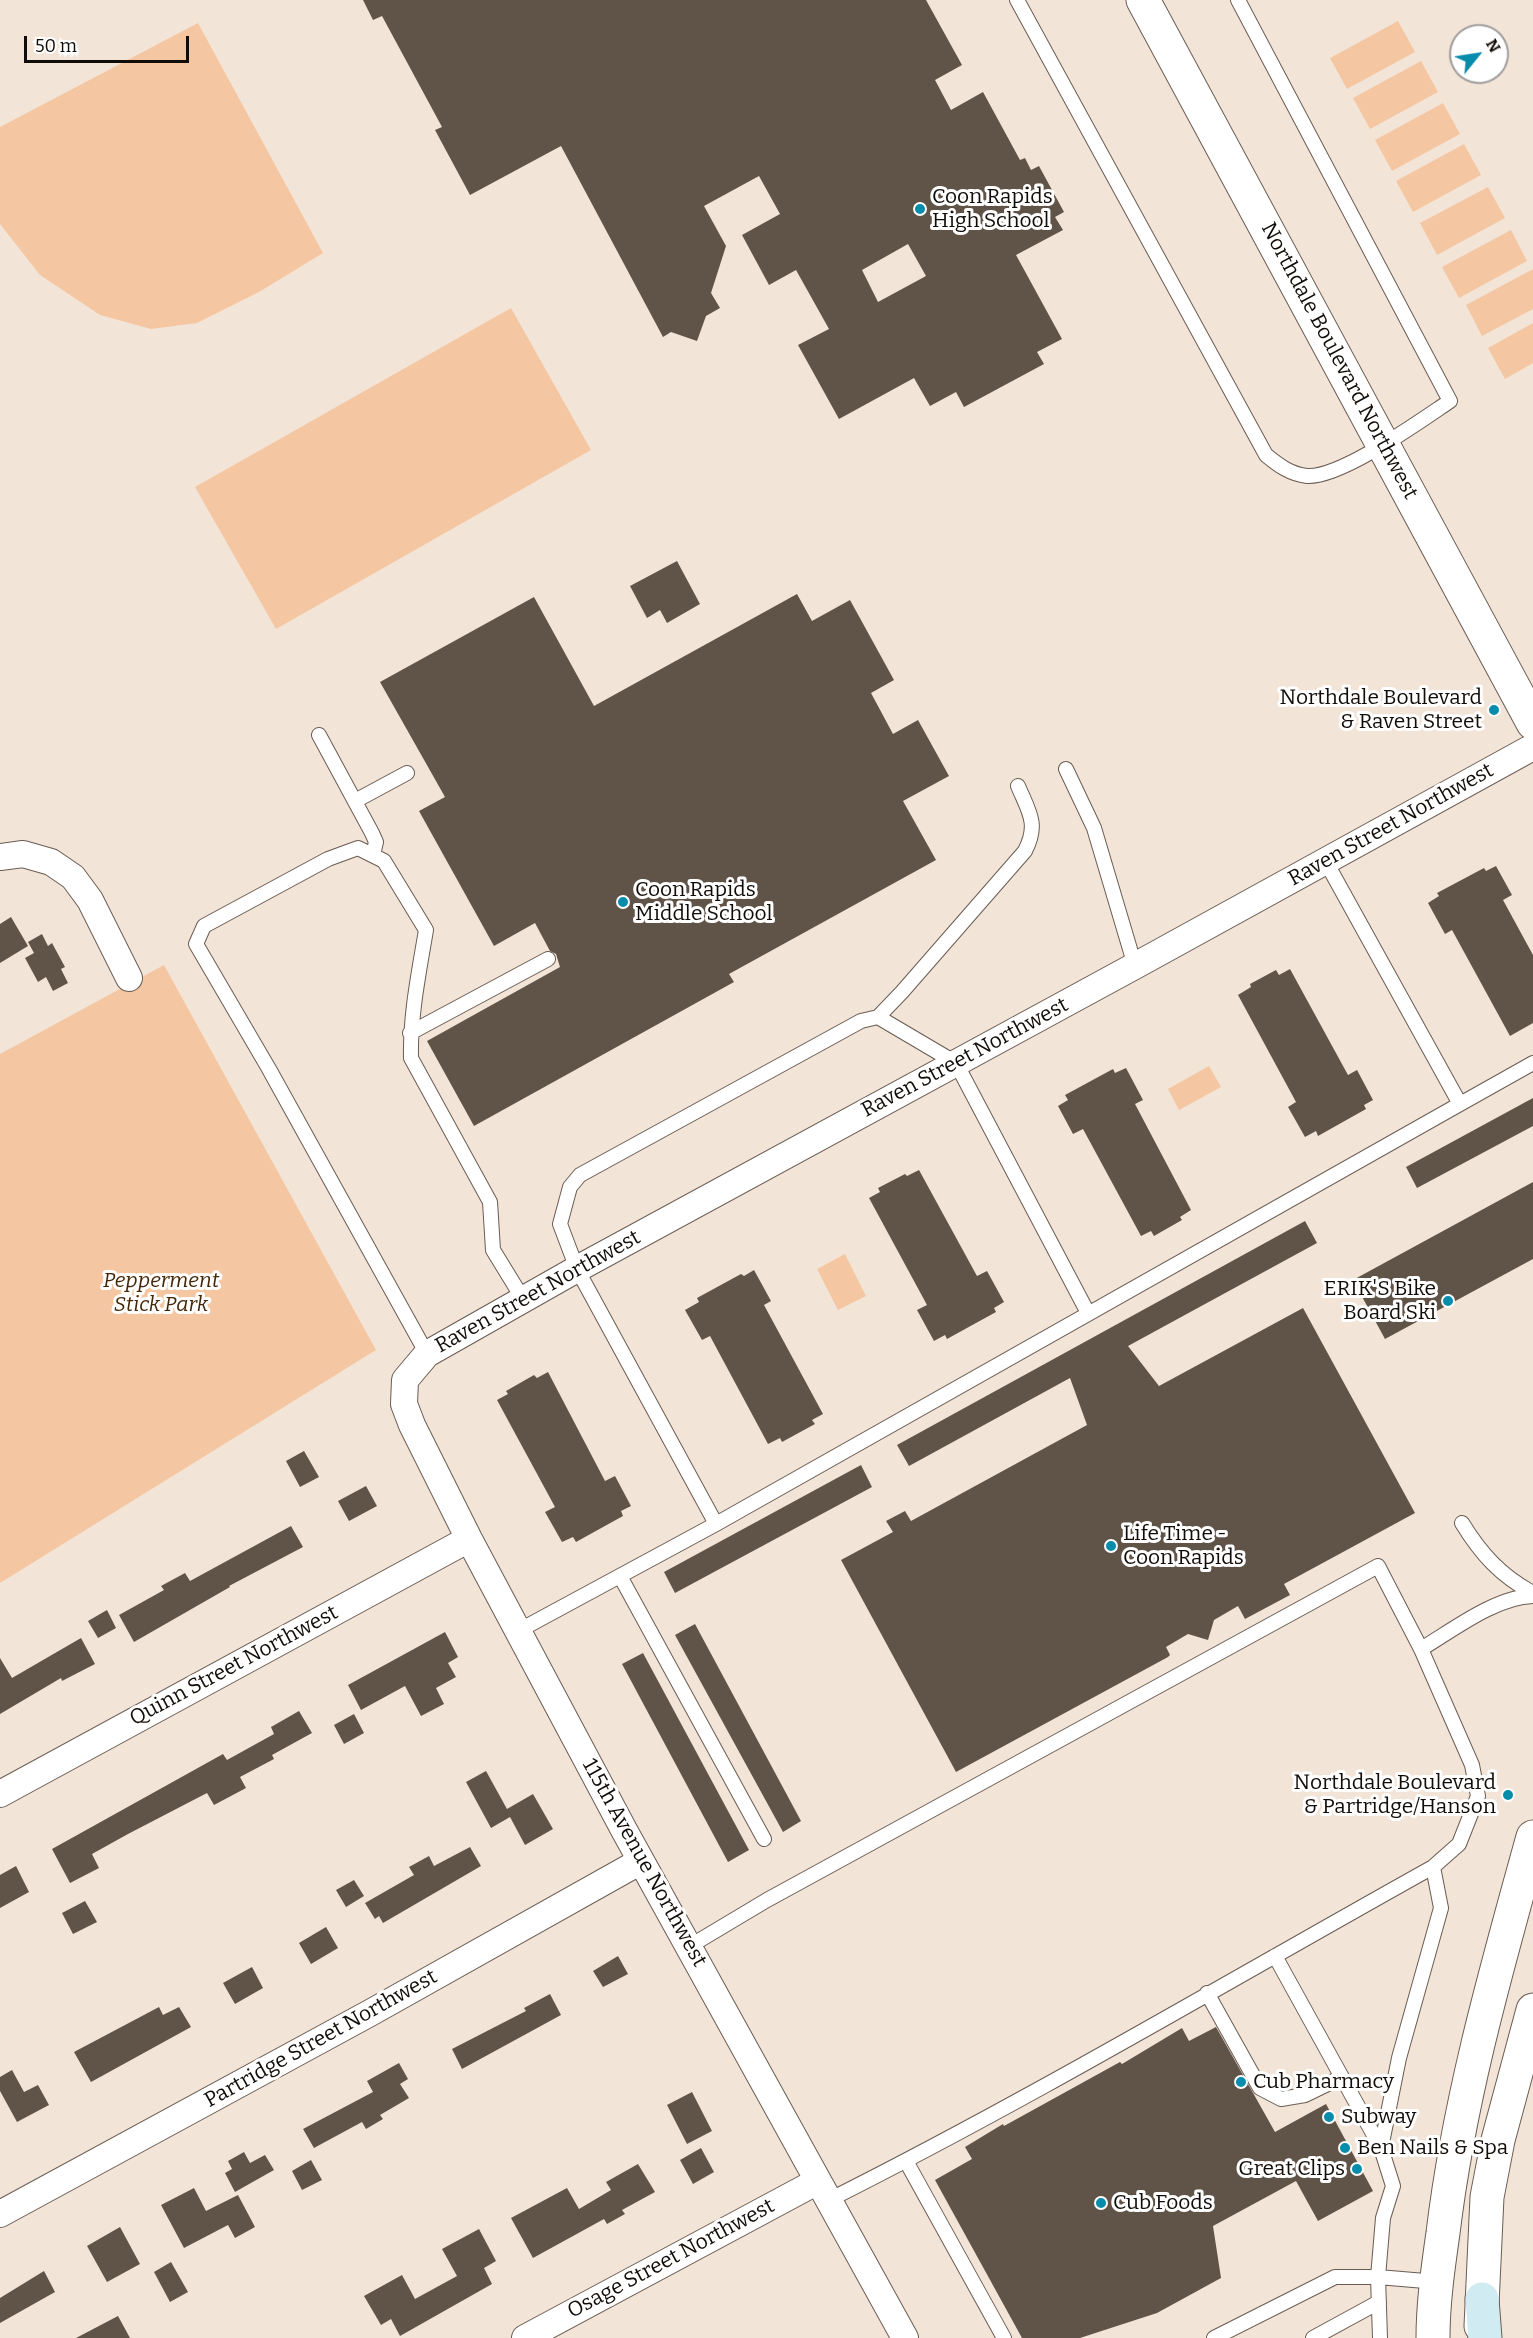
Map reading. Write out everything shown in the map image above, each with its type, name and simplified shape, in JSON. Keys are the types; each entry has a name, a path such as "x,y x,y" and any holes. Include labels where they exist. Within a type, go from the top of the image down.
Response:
{"main road":[{"path":"1482,2299 1483,2338"}],"street":[{"name":"Northdale Boulevard Northwest","path":"1143,0 1533,723"},
{"name":"Raven Street Northwest","path":"405,1380 427,1354 523,1299 1533,747"},
{"path":"0,856 23,854 51,862 73,877 90,900 129,978"},
{"name":"115th Avenue Northwest","path":"405,1380 404,1404 412,1425 469,1539 641,1861 905,2338"},
{"name":"Quinn Street Northwest","path":"0,1794 469,1539"},
{"path":"1433,2338 1447,2198 1457,2138 1498,1966 1533,1837"},
{"name":"Partridge Street Northwest","path":"0,2214 370,2013 641,1861"},
{"path":"1482,2299 1488,2197 1498,2140 1532,2020"},
{"name":"Osage Street Northwest","path":"525,2338 823,2190"}],"lane":[{"path":"1017,0 1266,455 1285,470 1308,476 1338,468 1384,444 1450,401 1238,0"},
{"path":"319,735 376,842 373,855"},
{"path":"1066,769 1094,828 1135,966"},
{"path":"355,801 407,773"},
{"path":"716,1524 577,1269 560,1224 570,1187 580,1175 861,1021 878,1017 1025,851 1033,836 1033,820 1018,786"},
{"path":"427,1354 279,1087 196,944 204,926 328,859 358,848 384,861 426,930 410,1033 411,1058 490,1202 493,1250 523,1299"},
{"path":"1326,862 1460,1104"},
{"path":"410,1033 548,959"},
{"path":"878,1017 956,1063 1088,1313"},
{"path":"518,1631 716,1524 1533,1063"},
{"path":"1462,1523 1485,1557 1502,1574 1533,1595"},
{"path":"690,1946 777,1894 1378,1566 1421,1649 1472,1765 1478,1796 1459,1844 1433,1867 906,2161 823,2190"},
{"path":"620,1576 764,1839"},
{"path":"1421,1649 1485,1611 1516,1597 1533,1595"},
{"path":"1381,2148 1399,2058 1441,1908 1433,1867"},
{"path":"1275,1956 1381,2148 1393,2186 1383,2218 1378,2277 1380,2338"},
{"path":"1207,1993 1260,2088 1281,2099 1305,2096 1342,2078"},
{"path":"906,2161 1004,2338"},
{"path":"1214,2338 1335,2277 1378,2277 1437,2282"},
{"path":"1313,2338 1379,2302"}],"green space":[{"path":"1398,21 1415,52 1347,89 1330,58"},
{"path":"198,23 323,253 259,292 197,323 151,329 100,315 40,275 0,224 0,127"},
{"path":"1421,61 1438,92 1370,129 1353,98"},
{"path":"1443,103 1460,134 1392,171 1375,140"},
{"path":"1464,144 1481,175 1413,212 1396,181"},
{"path":"1488,187 1505,218 1437,255 1420,223"},
{"path":"1511,230 1527,261 1459,298 1442,267"},
{"path":"1533,269 1533,309 1482,336 1466,305"},
{"path":"511,308 591,450 276,629 195,487"},
{"path":"1533,323 1533,363 1505,379 1488,348"},
{"name":"Pepperment Stick Park","path":"164,965 376,1350 0,1583 0,1054"},
{"path":"1209,1066 1221,1087 1179,1110 1168,1089"},
{"path":"845,1254 866,1296 838,1310 817,1269"}],"building":[{"name":"Coon Rapids High School","path":"363,0 926,0 962,65 935,80 951,110 983,92 1020,160 1025,158 1031,170 1039,166 1064,212 1055,217 1063,230 1016,255 1062,339 1037,352 1044,364 964,407 956,392 930,406 914,378 839,419 798,345 829,329 796,270 769,285 742,235 780,214 759,176 704,206 726,246 711,293 720,308 706,316 697,341 671,332 663,337 561,146 470,195 435,130 442,127 382,16 373,20","holes":["908,244 926,276 878,302 862,270"]},
{"path":"677,561 700,604 667,623 660,610 647,618 630,586"},
{"name":"Coon Rapids Middle School","path":"797,594 812,621 850,600 894,680 871,693 893,734 918,720 949,776 903,801 936,860 729,974 734,982 474,1126 427,1041 560,967 556,954 550,951 535,923 494,946 419,811 445,797 380,682 534,597 594,706"},
{"path":"1496,866 1512,895 1503,900 1533,955 1533,1023 1510,1036 1452,930 1445,934 1428,903 1439,896 1437,893 1484,868 1486,871"},
{"path":"11,917 28,946 0,963 0,924"},
{"path":"42,934 48,946 52,943 65,967 61,969 68,983 53,991 46,977 38,982 25,958 34,953 28,942"},
{"path":"1290,969 1348,1075 1357,1070 1373,1100 1364,1105 1366,1109 1318,1136 1316,1131 1305,1137 1288,1107 1296,1102 1238,995 1251,987 1250,984 1276,970 1279,975"},
{"path":"1126,1068 1143,1100 1135,1104 1191,1210 1180,1217 1182,1220 1154,1236 1151,1231 1141,1236 1083,1129 1073,1134 1058,1106 1068,1100 1065,1095 1113,1069 1115,1073"},
{"path":"1533,1098 1533,1126 1417,1188 1406,1167"},
{"path":"919,1170 977,1276 987,1271 1004,1302 994,1308 996,1312 947,1339 945,1335 934,1341 917,1310 927,1305 869,1198 880,1192 878,1188 905,1174 907,1176"},
{"path":"1533,1182 1533,1259 1385,1339 1353,1280"},
{"name":"Life Time - Coon Rapids","path":"1305,1221 1317,1243 1128,1346 1159,1386 1303,1308 1415,1513 1284,1584 1290,1595 1245,1619 1238,1606 1214,1620 1208,1640 1188,1634 1166,1647 1170,1655 1168,1657 956,1772 841,1560 893,1532 886,1521 905,1511 911,1521 1087,1425 1070,1378 909,1466 897,1445"},
{"path":"754,1270 771,1301 764,1305 823,1414 812,1420 815,1424 782,1442 780,1438 768,1444 710,1336 702,1340 685,1310 699,1302 697,1298 741,1274 744,1276"},
{"path":"548,1372 605,1481 615,1476 631,1506 621,1511 623,1516 576,1542 573,1537 562,1542 545,1512 555,1507 497,1400 508,1394 506,1391 534,1375 537,1378"},
{"path":"304,1451 319,1477 300,1487 286,1461"},
{"path":"861,1465 872,1487 675,1593 664,1572"},
{"path":"366,1486 377,1506 349,1521 338,1501"},
{"path":"291,1526 303,1547 229,1586 134,1642 119,1615 164,1590 161,1586 185,1573 190,1581"},
{"path":"107,1610 116,1628 98,1638 88,1621"},
{"path":"695,1624 801,1821 783,1832 675,1635"},
{"path":"445,1632 458,1657 448,1663 456,1677 436,1688 444,1704 421,1716 405,1686 361,1710 348,1685"},
{"path":"81,1638 95,1664 62,1681 61,1678 0,1714 0,1658 12,1678"},
{"path":"643,1653 749,1850 728,1862 622,1664"},
{"path":"299,1711 312,1733 272,1755 274,1759 240,1777 246,1788 214,1805 207,1793 128,1834 92,1854 99,1868 70,1883 52,1849 223,1754 227,1760 274,1734 271,1727"},
{"path":"354,1714 364,1733 344,1744 334,1725"},
{"path":"486,1771 507,1809 533,1794 553,1829 525,1845 510,1817 491,1828 466,1782"},
{"path":"470,1847 481,1866 383,1923 379,1916 375,1919 365,1903 414,1875 409,1867 429,1856 434,1866"},
{"path":"16,1866 29,1892 0,1908 0,1875"},
{"path":"354,1880 364,1896 346,1907 336,1890"},
{"path":"85,1901 97,1922 73,1934 62,1913"},
{"path":"326,1927 338,1948 311,1964 299,1943"},
{"path":"618,1956 628,1974 603,1987 593,1971"},
{"path":"252,1967 263,1988 235,2004 223,1983"},
{"path":"550,1994 561,2015 462,2069 452,2049 526,2011 524,2008"},
{"path":"159,2007 163,2015 179,2007 191,2027 91,2082 74,2052"},
{"name":"Cub Foods","path":"1216,2027 1275,2132 1326,2104 1373,2191 1318,2221 1296,2181 1213,2226 1221,2278 1157,2313 1080,2338 1022,2338 935,2180 972,2159 965,2147 1003,2124 1004,2126 1120,2062 1122,2064 1182,2028 1189,2041"},
{"path":"399,2063 408,2079 400,2084 409,2098 380,2115 383,2119 366,2129 362,2122 314,2148 303,2129 373,2092 367,2081"},
{"path":"12,2070 24,2092 38,2085 49,2105 17,2122 0,2091 0,2077"},
{"path":"692,2092 712,2131 687,2144 667,2105"},
{"path":"701,2148 714,2172 693,2184 680,2160"},
{"path":"244,2152 250,2163 265,2155 274,2170 235,2192 225,2173 232,2169 228,2161"},
{"path":"311,2160 322,2180 302,2190 292,2171"},
{"path":"638,2164 655,2192 622,2210 625,2214 607,2224 604,2219 533,2258 511,2218 567,2188 579,2209 611,2190 606,2182"},
{"path":"194,2188 206,2211 238,2195 255,2227 235,2238 228,2225 184,2248 161,2205"},
{"path":"120,2227 140,2264 107,2282 87,2246"},
{"path":"479,2229 496,2261 484,2268 492,2284 400,2336 391,2319 381,2325 364,2296 402,2275 415,2299 457,2276 442,2249"},
{"path":"171,2262 188,2292 170,2302 154,2272"},
{"path":"44,2271 55,2292 0,2323 0,2298"},
{"path":"118,2316 130,2338 76,2338"}],"place":[{"name":"Coon Rapids High School","path":"920,209"},
{"name":"Northdale Boulevard & Raven Street","path":"1494,710"},
{"name":"Coon Rapids Middle School","path":"623,902"},
{"name":"ERIK'S Bike Board Ski","path":"1448,1301"},
{"name":"Life Time - Coon Rapids","path":"1111,1546"},
{"name":"Northdale Boulevard & Partridge/Hanson","path":"1508,1795"},
{"name":"Cub Pharmacy","path":"1241,2082"},
{"name":"Subway","path":"1329,2117"},
{"name":"Ben Nails & Spa","path":"1345,2148"},
{"name":"Great Clips","path":"1357,2169"},
{"name":"Cub Foods","path":"1101,2203"}]}
